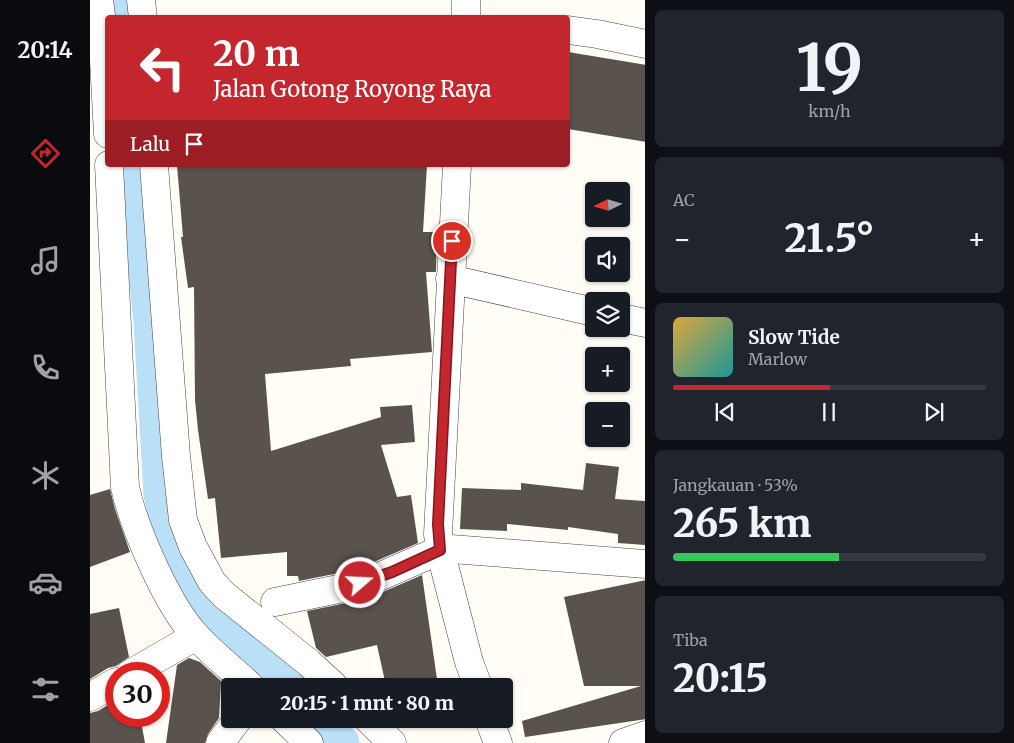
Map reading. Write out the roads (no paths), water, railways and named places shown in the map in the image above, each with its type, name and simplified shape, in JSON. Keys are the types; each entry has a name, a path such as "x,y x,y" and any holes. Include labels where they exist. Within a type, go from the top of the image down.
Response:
{"street":[{"path":"99,0 105,79"},
{"path":"141,0 143,15"},
{"path":"466,0 467,15"},
{"path":"570,30 645,44"},
{"path":"109,167 125,487 129,505 158,574 174,605 196,636 241,678"},
{"path":"154,167 176,456 184,520 193,547 212,582 224,595 325,678"},
{"path":"457,167 438,524 440,550 469,662 475,678"},
{"path":"450,280 585,310"},
{"path":"630,320 645,323"},
{"path":"275,602 348,587 372,580 440,550 451,549 645,564"},
{"path":"151,662 196,636"},
{"path":"90,697 105,688"},
{"path":"220,743 231,728"},
{"path":"293,728 309,743"},
{"path":"377,728 392,743"},
{"path":"492,728 498,743"},
{"path":"623,743 645,735"}],"waterway":[{"path":"125,0 126,15"},
{"path":"135,167 151,322 161,494 176,563 208,603 280,678"},
{"path":"327,728 342,743"}]}
